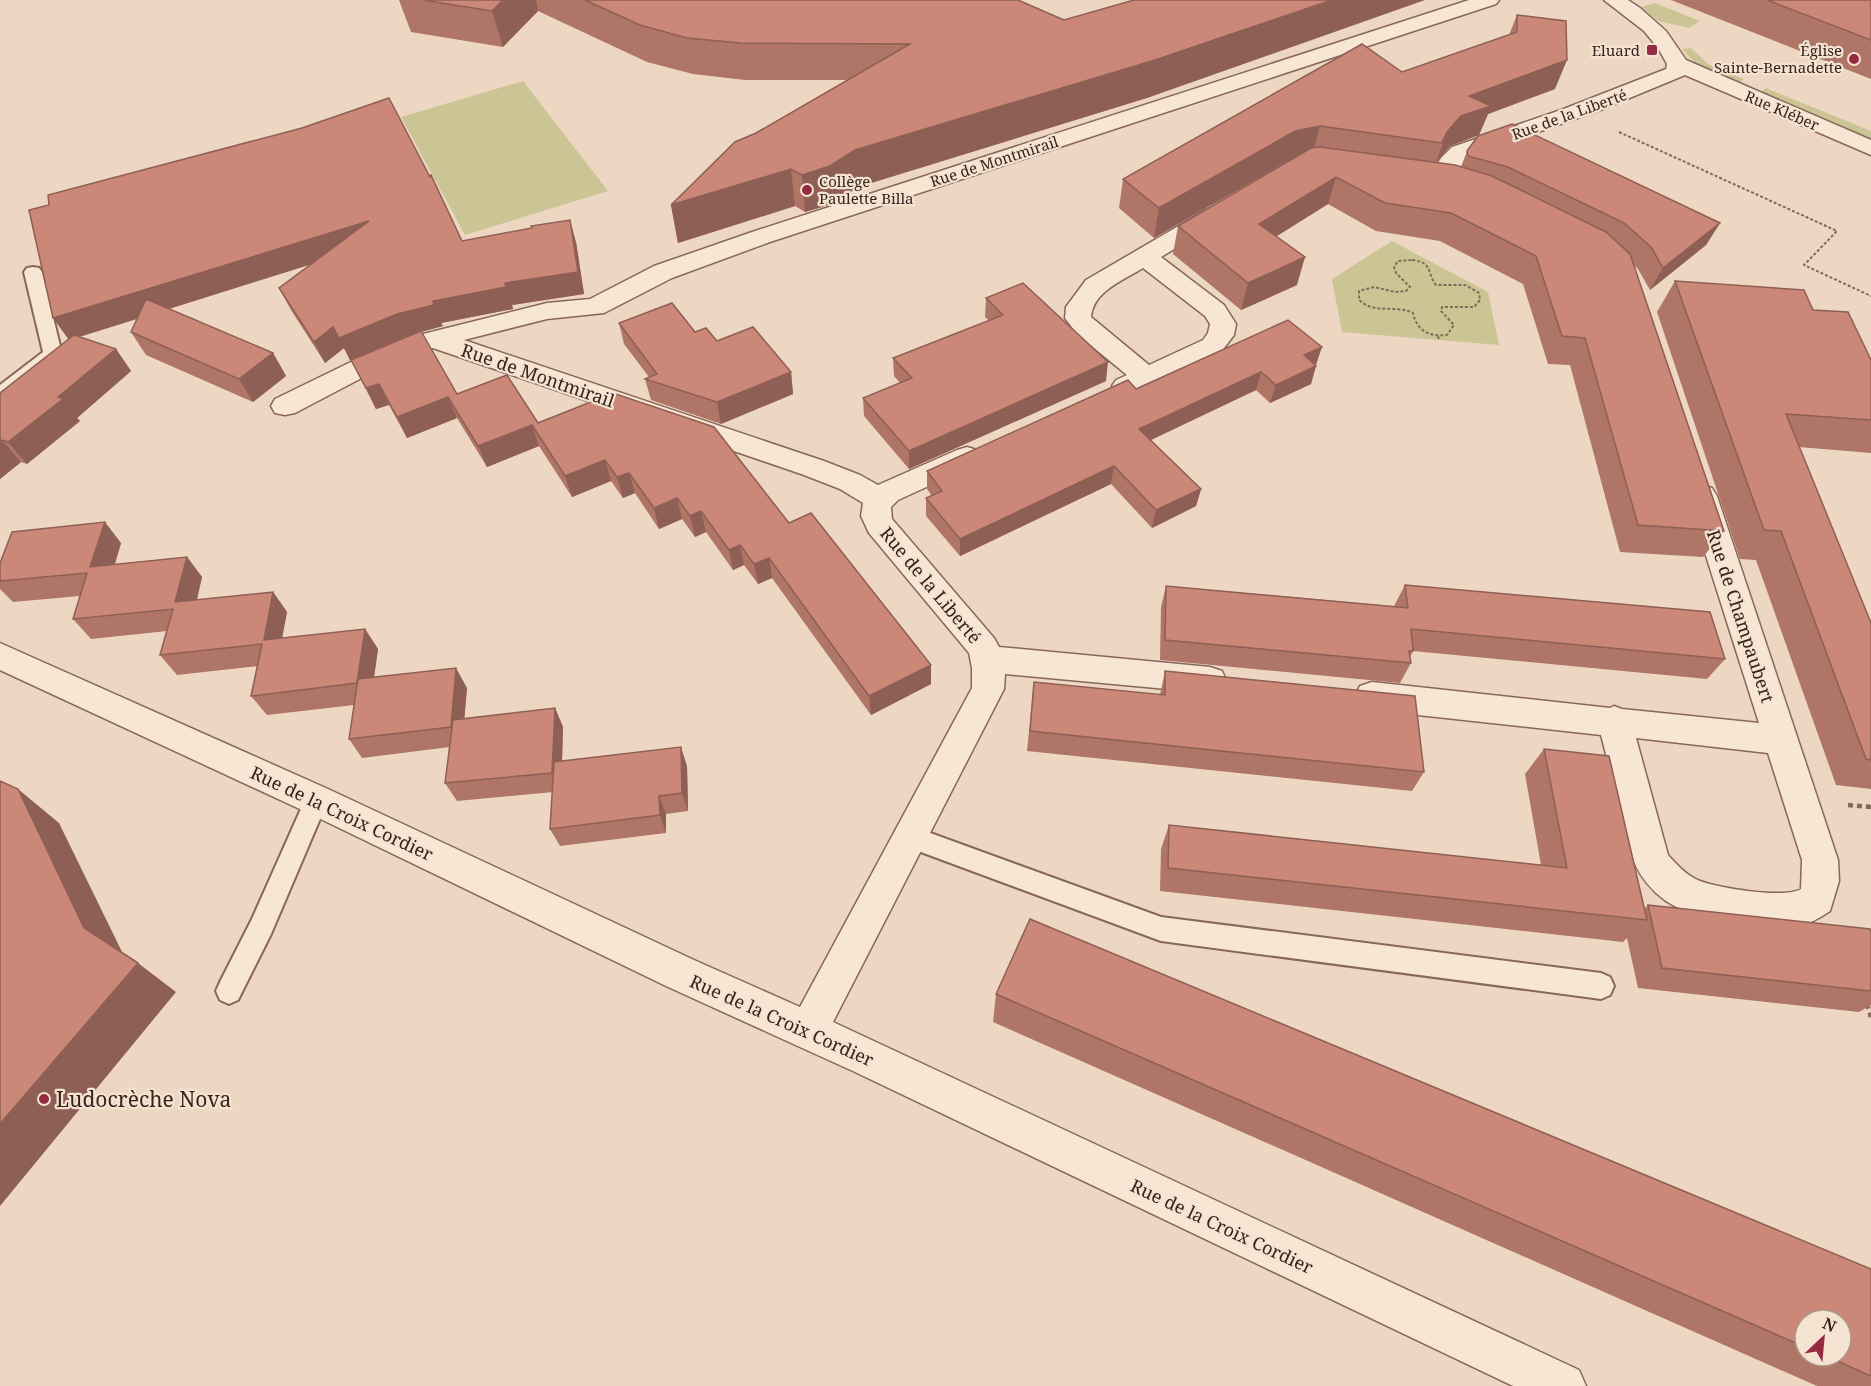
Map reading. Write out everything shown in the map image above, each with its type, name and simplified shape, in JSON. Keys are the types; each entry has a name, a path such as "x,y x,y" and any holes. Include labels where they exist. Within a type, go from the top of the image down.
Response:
{"street":[{"name":"Rue de Montmirail","path":"285,406 366,365 433,339 547,311 595,307 663,272 750,241 1489,0"},
{"path":"1614,0 1644,20 1673,54 1678,64"},
{"name":"Rue de la Liberté","path":"1479,193 1436,182 1460,152 1577,113 1676,73 1678,64"},
{"name":"Rue Kléber","path":"1678,64 1871,148"},
{"path":"1147,377 1086,328 1078,318 1079,307 1095,286 1235,203"},
{"path":"1104,396 1212,346 1221,335 1223,324 1215,311 1145,257"},
{"name":"Rue de Montmirail","path":"433,339 814,468 850,482 879,499"},
{"path":"879,499 894,490 997,444"},
{"name":"Rue de Champaubert","path":"1614,720 1652,862 1666,880 1688,894 1719,904 1785,909 1804,908 1817,899 1821,881 1820,860 1694,469"},
{"name":"Rue de la Liberté","path":"808,1031 988,689 990,674 988,659 973,633 880,525 874,514 874,507 879,499"},
{"name":"Rue de la Croix Cordier","path":"0,656 316,800 1563,1386"},
{"path":"988,659 1236,683"},
{"path":"1342,693 1614,720 1782,740"}],"lane":[{"path":"0,394 53,354 33,272"},
{"path":"229,991 262,926 316,800"},
{"path":"911,837 1161,929 1601,986"}],"path":[{"path":"1577,113 1837,231 1804,265 1871,296"},
{"path":"1411,260 1427,265 1431,272 1432,282 1436,285 1465,285 1479,292 1481,299 1473,308 1442,307 1441,311 1454,326 1448,335 1439,338 1422,332 1415,323 1413,313 1406,308 1380,310 1363,305 1358,297 1359,291 1376,286 1401,294 1406,293 1410,287 1398,276 1394,267 1398,261 1411,260"},
{"path":"1863,995 1871,1017"}],"shaded area":[{"path":"1655,3 1700,21 1689,28 1658,21 1641,7"},
{"path":"1691,48 1708,64 1744,79 1738,83 1699,67 1682,49"},
{"path":"523,81 608,191 465,235 401,117"},
{"path":"1766,88 1871,131 1871,139 1759,93"},
{"path":"1392,241 1488,292 1499,345 1342,332 1332,279"}],"building":[{"path":"423,0 503,0 492,11"},
{"path":"585,0 1018,0 1064,20 1134,0 1332,0 1155,60 855,150 830,166 802,175 791,169 671,205 735,142 756,133 910,44 740,43 687,38 640,25"},
{"path":"1767,0 1871,0 1871,40"},
{"path":"1517,15 1566,21 1567,60 1469,96 1491,106 1461,116 1447,132 1442,143 1320,126 1295,131 1159,208 1123,179 1362,44 1402,72 1517,32"},
{"path":"389,98 430,177 431,175 462,241 570,220 578,272 505,283 506,287 433,301 434,305 397,314 339,338 333,327 314,342 279,288 369,221 53,318 29,210 49,205 48,195 302,128"},
{"path":"1512,124 1720,223 1663,268 1651,247 1624,223 1508,167 1468,156 1467,151 1478,136"},
{"path":"1320,147 1455,165 1492,176 1606,232 1630,254 1724,531 1638,525 1585,338 1562,336 1536,256 1451,213 1385,203 1336,177 1259,224 1305,257 1248,283 1178,226 1311,148"},
{"path":"1675,281 1804,290 1813,310 1848,312 1871,360 1871,420 1786,414 1871,623 1871,760 1866,759 1781,531 1764,530"},
{"path":"1023,283 1108,362 909,451 863,398 912,378 893,358 1003,315 986,298"},
{"path":"146,299 273,353 239,379 131,332"},
{"path":"672,303 695,332 706,328 717,341 753,327 791,372 717,402 645,379 657,374 619,323"},
{"path":"1288,320 1322,347 1304,355 1316,366 1276,385 1261,372 1139,429 1201,489 1156,510 1114,466 960,539 926,498 942,491 927,471 1128,380 1136,389"},
{"path":"421,331 457,394 507,375 538,423 613,393 714,427 789,523 811,513 931,665 869,696 769,558 754,564 740,545 729,550 701,511 690,516 677,498 654,508 629,473 617,477 605,460 565,476 532,425 478,446 448,397 397,417 379,384 366,388 351,360"},
{"path":"74,335 116,349 58,397 63,399 8,442 2,440 0,442 0,393"},
{"path":"105,522 90,567 187,557 175,602 273,592 264,640 365,629 357,683 251,696 262,644 160,655 173,609 73,619 87,573 0,581 0,563 12,532"},
{"path":"1405,585 1710,612 1725,659 1411,629 1413,651 1409,651 1411,663 1165,640 1166,586 1408,608"},
{"path":"456,668 451,727 349,739 358,679"},
{"path":"1165,671 1415,696 1424,772 1030,731 1034,682 1165,695"},
{"path":"555,708 552,773 445,783 453,720"},
{"path":"681,747 682,793 659,796 660,815 550,829 554,762"},
{"path":"1544,749 1609,756 1647,920 1168,868 1169,825 1567,868"},
{"path":"0,781 18,789 84,928 138,963 0,1124"},
{"path":"1648,905 1870,929 1871,991 1662,968"},
{"path":"1030,919 1871,1269 1871,1376 1853,1368 1853,1308 1793,1308 1793,1342 996,994"}],"place":[{"name":"Eluard","path":"1652,50"},
{"name":"Église Sainte-Bernadette","path":"1854,59"},
{"name":"Collège Paulette Billa","path":"807,190"},
{"name":"Ludocrèche Nova","path":"44,1099"}]}
